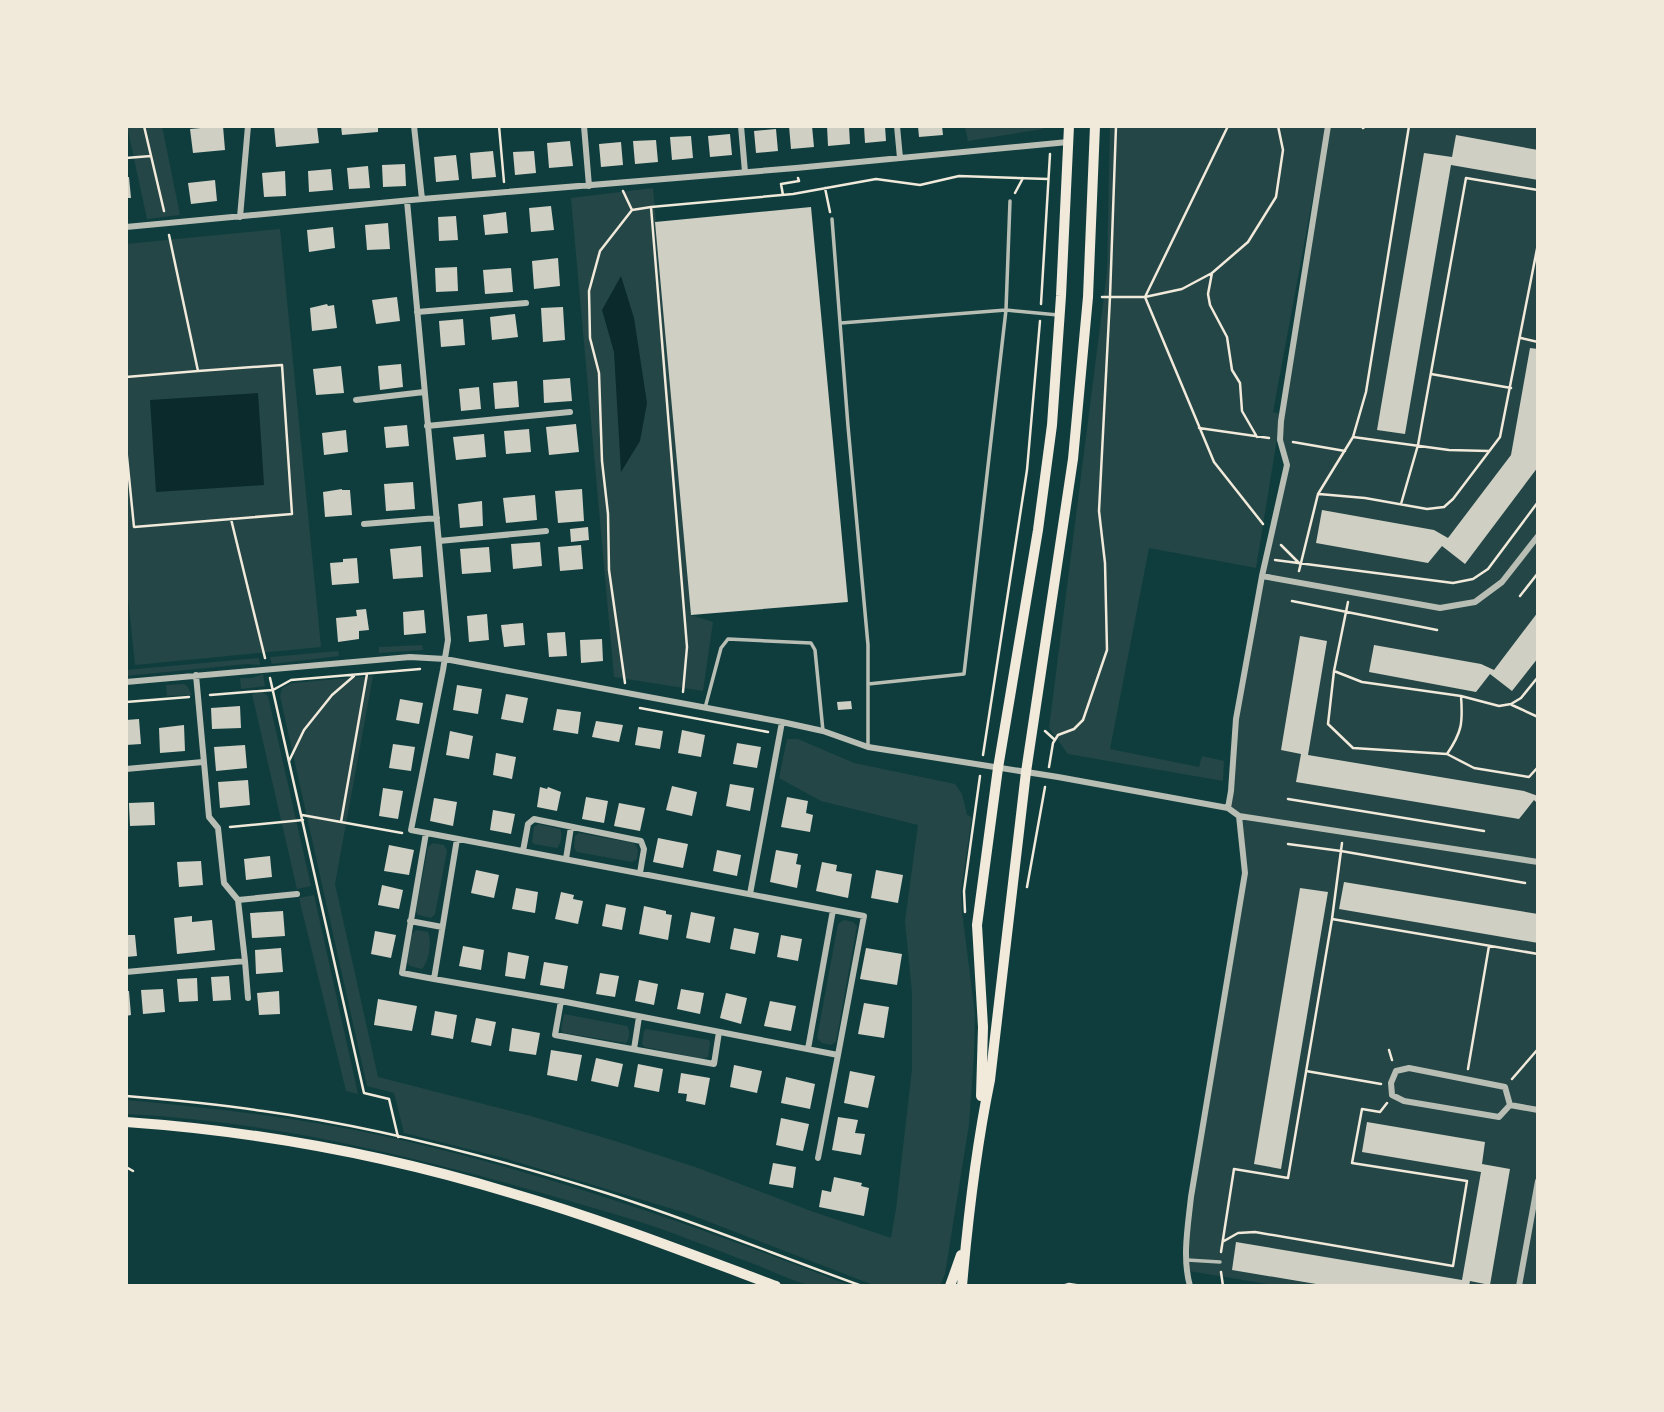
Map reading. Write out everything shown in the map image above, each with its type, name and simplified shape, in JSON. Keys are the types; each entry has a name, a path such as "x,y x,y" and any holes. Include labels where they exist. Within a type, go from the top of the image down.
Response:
{"main road":[{"path":"981,1127 983,1027 977,925 998,768 1038,530 1052,425 1069,126"},
{"path":"962,1286 1026,772 1073,459 1088,297 1095,126"},
{"path":"126,1122 264,1137 346,1151 430,1171 510,1192 603,1222 776,1286"},
{"path":"950,1286 966,1239"}],"street":[{"path":"240,217 248,126"},
{"path":"414,126 422,200"},
{"path":"584,126 589,186"},
{"path":"741,126 745,172"},
{"path":"897,126 900,158"},
{"path":"1228,808 1236,719 1265,558 1287,465 1280,440 1281,421 1328,126"},
{"path":"126,227 1069,142"},
{"path":"408,201 448,640 411,830 864,916 818,1158"},
{"path":"417,312 526,303"},
{"path":"356,400 425,393"},
{"path":"427,425 569,412"},
{"path":"364,524 437,518"},
{"path":"439,541 546,531"},
{"path":"1262,576 1440,608 1475,602 1502,582 1538,536"},
{"path":"126,682 410,657 445,659 782,722 823,731 868,747 1058,777 1228,808 1239,816 1538,862"},
{"path":"196,675 209,817 218,828 224,883 238,900 248,998"},
{"path":"750,894 782,722"},
{"path":"126,769 203,762"},
{"path":"1190,1286 1186,1260 1191,1197 1245,873 1239,816"},
{"path":"523,851 528,824 534,819 641,841 643,849 640,873"},
{"path":"566,859 571,827"},
{"path":"426,833 402,973 838,1055"},
{"path":"433,979 457,839"},
{"path":"238,900 297,894"},
{"path":"808,1049 834,910"},
{"path":"410,921 442,927"},
{"path":"126,972 245,961"},
{"path":"561,1001 555,1035 714,1064 719,1032"},
{"path":"634,1049 639,1017"},
{"path":"1409,1068 1505,1087 1510,1105 1499,1117 1404,1101 1392,1095 1391,1086 1396,1071 1409,1068"},
{"path":"1510,1105 1538,1110"},
{"path":"1519,1286 1538,1181"}],"lane":[{"path":"868,684 964,674 1006,310 1010,201"},
{"path":"832,219 867,645 868,747"},
{"path":"841,323 1006,310 1060,315"},
{"path":"705,708 721,648 728,639 811,643 815,650 823,731"},
{"path":"1186,1260 1220,1262"}],"path":[{"path":"144,126 198,372"},
{"path":"499,126 505,194"},
{"path":"1055,740 1058,735 1074,729 1083,720 1107,650 1105,563 1100,511 1116,126"},
{"path":"1228,126 1145,297 1214,462 1270,534 1300,564"},
{"path":"1110,298 1145,297 1182,289 1212,273 1248,242 1276,197 1283,150 1278,126"},
{"path":"1296,583 1318,494 1353,437 1366,392 1409,126"},
{"path":"988,722 1027,470 1050,143"},
{"path":"126,158 151,156"},
{"path":"783,195 781,184 799,181 796,168"},
{"path":"626,693 609,570 599,373 590,338 589,292 600,251 632,210 783,195 876,179 920,185 959,176 1048,179"},
{"path":"1010,201 1023,178"},
{"path":"1401,504 1418,445 1466,178 1538,190"},
{"path":"619,183 632,210"},
{"path":"825,188 832,219"},
{"path":"651,207 687,647 682,703"},
{"path":"1318,494 1365,498 1427,509 1444,507 1453,499 1500,437 1538,244"},
{"path":"1212,273 1208,294 1210,305 1227,337 1232,370 1240,383 1242,411 1257,437"},
{"path":"1520,338 1538,342"},
{"path":"126,377 282,365 292,514 134,527 126,447"},
{"path":"1431,374 1511,388"},
{"path":"1199,428 1345,451"},
{"path":"1353,437 1449,450 1491,451"},
{"path":"1265,558 1452,583 1473,579 1488,569 1538,502"},
{"path":"231,519 273,690 364,1093 389,1099 398,1136"},
{"path":"1520,596 1538,573"},
{"path":"1350,591 1334,671 1328,724 1353,748 1447,754 1474,768 1529,777 1538,767"},
{"path":"1292,601 1437,630"},
{"path":"126,702 273,690 291,680 419,669 443,670"},
{"path":"1334,671 1362,682 1461,696 1499,706 1511,704 1521,698 1538,677"},
{"path":"341,822 367,674"},
{"path":"289,761 304,730 332,695 356,675"},
{"path":"1447,754 1457,738 1463,718 1461,696"},
{"path":"1511,704 1538,717"},
{"path":"632,706 780,734"},
{"path":"1288,799 1484,831"},
{"path":"218,828 302,818 405,834 411,830"},
{"path":"1223,1286 1220,1262 1234,1169 1288,1178 1332,919 1343,833"},
{"path":"1288,844 1525,883"},
{"path":"1332,919 1538,954"},
{"path":"1466,1079 1489,946"},
{"path":"1505,1087 1538,1049"},
{"path":"1306,1071 1391,1086"},
{"path":"1224,1241 1238,1233 1255,1232 1453,1266 1467,1181 1352,1163 1362,1109 1380,1112 1392,1095"},
{"path":"126,1096 209,1103 323,1121 398,1136 504,1163 685,1220 862,1286"},
{"path":"126,1167 133,1171"},
{"path":"1062,1286 1082,1286"}],"shaded area":[{"path":"127,126 162,126 180,215 147,219"},
{"path":"965,126 1043,126 1043,129 968,141"},
{"path":"1110,126 1326,126 1273,412 1281,414 1256,568 1149,548 1110,749 1199,767 1202,756 1224,761 1223,781 1068,754 1049,728 1107,272"},
{"path":"1328,126 1538,126 1538,1286 1279,1286 1189,1271 1194,1198 1245,873 1239,816 1228,808 1236,720 1287,465 1280,440"},
{"path":"653,188 691,615 713,622 703,691 614,677 571,198"},
{"path":"280,229 321,647 135,665 126,578 126,244"},
{"path":"621,276 634,318 647,403 640,441 621,472 614,352 602,310"},
{"path":"258,393 264,485 156,492 150,400"},
{"path":"422,645 423,650 379,653 379,647"},
{"path":"338,651 339,656 272,664 270,657"},
{"path":"259,658 260,665 126,676 126,670"},
{"path":"263,674 265,686 241,689 240,678"},
{"path":"373,676 335,884 378,1077 531,1116 615,1141 891,1238 912,1069 912,993 905,921 918,825 821,801 779,778 787,739 798,739 854,763 955,784 962,794 967,815 972,817 961,891 975,1014 974,1055 969,1124 945,1274 940,1286 876,1286 686,1213 504,1158 404,1133 394,1093 367,1086 280,696 282,688 292,683"},
{"path":"184,684 192,695 167,696 166,685"},
{"path":"263,692 268,696 311,886 297,889 252,694"},
{"path":"538,824 560,829 561,839 557,848 532,842 534,827"},
{"path":"579,833 633,843 638,849 637,859 632,862 577,852 574,848 575,836"},
{"path":"433,843 444,845 447,851 435,914 431,918 418,915 416,911 428,847"},
{"path":"314,895 358,1094 346,1091 299,898"},
{"path":"844,920 857,926 836,1042 831,1045 822,1043 817,1038 838,924"},
{"path":"416,930 428,932 429,936 428,956 422,969 410,966 407,962 412,934"},
{"path":"564,1014 627,1026 628,1039 626,1043 564,1033 561,1030"},
{"path":"646,1029 709,1040 708,1057 703,1059 645,1047 642,1044"},
{"path":"126,1100 291,1119 356,1130 447,1151 622,1203 851,1286 819,1287 802,1283 640,1222 440,1165 316,1137 190,1119 126,1114"}],"building":[{"path":"223,126 225,150 193,153 190,129"},
{"path":"274,126 317,126 319,143 276,147"},
{"path":"341,126 378,126 378,132 342,135"},
{"path":"789,126 812,126 814,147 791,149"},
{"path":"827,126 849,126 850,144 828,146"},
{"path":"864,126 885,126 886,141 865,143"},
{"path":"918,126 942,126 943,135 919,137"},
{"path":"776,129 778,151 756,153 754,131"},
{"path":"730,134 732,155 710,157 708,136"},
{"path":"1456,135 1538,150 1538,180 1451,165 1405,434 1377,430 1424,153 1452,157"},
{"path":"691,136 693,158 672,160 670,137"},
{"path":"656,140 658,162 635,164 633,141"},
{"path":"570,141 573,166 549,168 547,143"},
{"path":"621,142 623,165 601,167 599,144"},
{"path":"493,151 496,177 472,179 470,153"},
{"path":"534,151 536,173 515,175 513,152"},
{"path":"456,155 459,180 436,182 434,157"},
{"path":"405,164 406,186 383,187 382,165"},
{"path":"368,166 370,188 349,189 347,168"},
{"path":"331,169 333,190 309,192 308,171"},
{"path":"285,171 286,196 264,197 262,173"},
{"path":"126,177 129,177 131,198 126,198"},
{"path":"215,180 217,201 191,204 188,183"},
{"path":"551,206 554,230 531,232 529,208"},
{"path":"811,207 848,602 691,615 655,222"},
{"path":"506,212 508,233 485,235 483,215"},
{"path":"456,216 458,240 439,241 438,217"},
{"path":"388,223 390,249 367,250 365,225"},
{"path":"333,227 335,248 309,252 307,230"},
{"path":"558,258 560,286 534,289 532,261"},
{"path":"457,267 458,291 436,292 435,268"},
{"path":"511,268 513,292 485,294 483,270"},
{"path":"397,297 400,321 376,324 372,300"},
{"path":"334,305 337,328 312,331 310,308"},
{"path":"563,307 565,340 543,342 541,308"},
{"path":"515,314 518,337 492,340 490,317"},
{"path":"463,319 465,345 441,347 439,321"},
{"path":"1530,348 1538,349 1538,467 1465,564 1442,546 1428,563 1316,543 1322,510 1434,530 1448,538 1511,455"},
{"path":"401,364 403,387 380,390 378,366"},
{"path":"341,366 344,393 316,395 313,369"},
{"path":"570,378 572,401 544,403 543,380"},
{"path":"517,381 519,407 495,409 493,383"},
{"path":"479,387 481,409 461,411 459,389"},
{"path":"576,424 579,452 549,455 546,427"},
{"path":"407,425 409,446 386,448 384,427"},
{"path":"529,429 531,452 506,454 504,431"},
{"path":"346,430 348,452 324,455 322,433"},
{"path":"484,434 486,457 456,460 453,437"},
{"path":"413,482 415,509 386,511 384,484"},
{"path":"582,489 584,521 558,523 555,491"},
{"path":"350,490 352,515 325,517 323,492"},
{"path":"535,495 537,520 506,523 503,498"},
{"path":"482,501 483,526 460,528 458,504"},
{"path":"588,527 589,540 571,542 570,529"},
{"path":"540,542 542,566 513,569 511,544"},
{"path":"581,545 583,569 560,571 558,547"},
{"path":"421,546 423,577 393,579 390,549"},
{"path":"489,547 491,572 462,574 460,549"},
{"path":"357,558 359,583 332,585 330,563"},
{"path":"366,609 369,630 359,631 359,639 338,642 336,618 357,616 356,610"},
{"path":"424,610 426,633 404,635 403,612"},
{"path":"1538,612 1538,658 1512,691 1490,674 1476,692 1369,672 1374,645 1481,664 1494,670"},
{"path":"487,614 489,640 469,642 467,616"},
{"path":"523,623 525,645 504,647 501,625"},
{"path":"565,632 567,656 549,657 547,633"},
{"path":"1300,636 1327,641 1308,755 1524,791 1538,796 1538,804 1534,800 1519,819 1296,782 1301,754 1281,750"},
{"path":"602,639 603,661 581,663 580,640"},
{"path":"457,685 482,689 478,714 453,710"},
{"path":"506,694 528,698 523,723 501,719"},
{"path":"400,699 423,703 419,724 396,720"},
{"path":"851,701 852,709 838,710 837,702"},
{"path":"240,706 241,728 212,729 211,708"},
{"path":"557,709 581,712 578,734 553,730"},
{"path":"139,719 141,744 126,745 126,720"},
{"path":"596,721 623,725 619,742 592,737"},
{"path":"184,725 185,751 160,753 159,728"},
{"path":"638,727 663,731 660,749 635,745"},
{"path":"682,730 705,735 701,757 678,753"},
{"path":"450,731 473,736 469,759 446,755"},
{"path":"737,743 761,747 757,768 733,764"},
{"path":"393,744 415,747 411,771 389,768"},
{"path":"245,745 247,768 216,771 214,747"},
{"path":"496,753 516,757 512,779 493,775"},
{"path":"248,780 250,805 220,808 218,782"},
{"path":"730,784 754,788 750,811 726,806"},
{"path":"672,786 697,792 692,816 666,810"},
{"path":"540,787 561,792 557,811 537,807"},
{"path":"383,788 403,791 398,819 379,816"},
{"path":"586,797 608,801 604,823 582,819"},
{"path":"787,797 808,801 806,813 813,815 810,832 781,827"},
{"path":"434,798 457,802 453,826 430,821"},
{"path":"154,802 155,825 130,826 129,803"},
{"path":"619,803 645,808 640,831 614,826"},
{"path":"493,810 515,814 511,834 490,830"},
{"path":"658,838 688,844 683,868 653,862"},
{"path":"389,845 414,850 409,875 384,871"},
{"path":"717,850 741,855 737,876 713,871"},
{"path":"776,850 798,854 796,864 801,865 797,888 770,882"},
{"path":"270,856 272,877 246,880 244,859"},
{"path":"201,861 203,885 179,887 177,862"},
{"path":"822,862 837,865 836,871 852,874 848,898 816,891"},
{"path":"476,870 499,875 494,898 471,893"},
{"path":"876,870 903,875 898,903 871,898"},
{"path":"1344,882 1538,914 1538,943 1339,909"},
{"path":"382,885 403,890 399,909 378,905"},
{"path":"516,888 538,892 535,913 512,909"},
{"path":"1300,888 1328,892 1281,1169 1254,1164"},
{"path":"561,892 574,895 573,899 583,901 578,924 555,919"},
{"path":"606,904 626,908 622,930 602,926"},
{"path":"644,906 672,915 668,940 639,934"},
{"path":"283,911 285,936 252,938 250,913"},
{"path":"691,912 715,917 710,943 686,938"},
{"path":"192,916 192,922 212,920 215,950 177,954 174,918"},
{"path":"734,928 759,933 755,954 730,949"},
{"path":"375,931 396,935 391,958 371,954"},
{"path":"126,935 135,935 137,956 126,957"},
{"path":"781,935 802,939 798,961 777,957"},
{"path":"463,946 484,950 481,970 459,966"},
{"path":"281,948 283,972 256,974 255,950"},
{"path":"866,948 902,954 897,985 860,979"},
{"path":"508,952 529,956 525,979 505,976"},
{"path":"544,962 568,966 564,989 540,985"},
{"path":"600,973 619,976 615,997 596,994"},
{"path":"229,976 231,1000 213,1001 211,977"},
{"path":"197,978 198,1001 179,1002 177,979"},
{"path":"639,980 658,984 654,1005 635,1001"},
{"path":"163,989 165,1012 143,1014 141,990"},
{"path":"681,989 704,993 700,1014 677,1009"},
{"path":"126,991 129,991 131,1015 126,1016"},
{"path":"279,991 280,1014 259,1015 257,993"},
{"path":"726,993 747,998 741,1024 720,1018"},
{"path":"378,999 417,1006 412,1031 374,1025"},
{"path":"770,1001 796,1006 791,1031 764,1026"},
{"path":"864,1003 889,1007 884,1038 858,1034"},
{"path":"435,1011 457,1015 453,1039 431,1035"},
{"path":"476,1018 496,1022 491,1046 471,1042"},
{"path":"512,1028 540,1033 536,1055 509,1051"},
{"path":"551,1050 582,1055 577,1081 547,1075"},
{"path":"596,1058 623,1064 618,1087 591,1081"},
{"path":"638,1064 663,1069 659,1092 634,1087"},
{"path":"734,1065 762,1071 757,1093 730,1087"},
{"path":"850,1071 875,1076 868,1108 844,1103"},
{"path":"681,1073 710,1078 705,1105 686,1101 687,1094 678,1093"},
{"path":"786,1077 815,1084 810,1109 781,1103"},
{"path":"838,1117 858,1120 855,1133 865,1134 861,1155 832,1150"},
{"path":"781,1118 809,1124 803,1151 776,1145"},
{"path":"1367,1122 1485,1142 1482,1164 1510,1169 1490,1285 1470,1281 1469,1286 1328,1286 1232,1270 1236,1242 1462,1280 1481,1172 1362,1152"},
{"path":"773,1163 796,1167 793,1188 769,1184"},
{"path":"834,1177 862,1183 861,1186 869,1188 864,1216 819,1207 822,1190 831,1192"}]}
